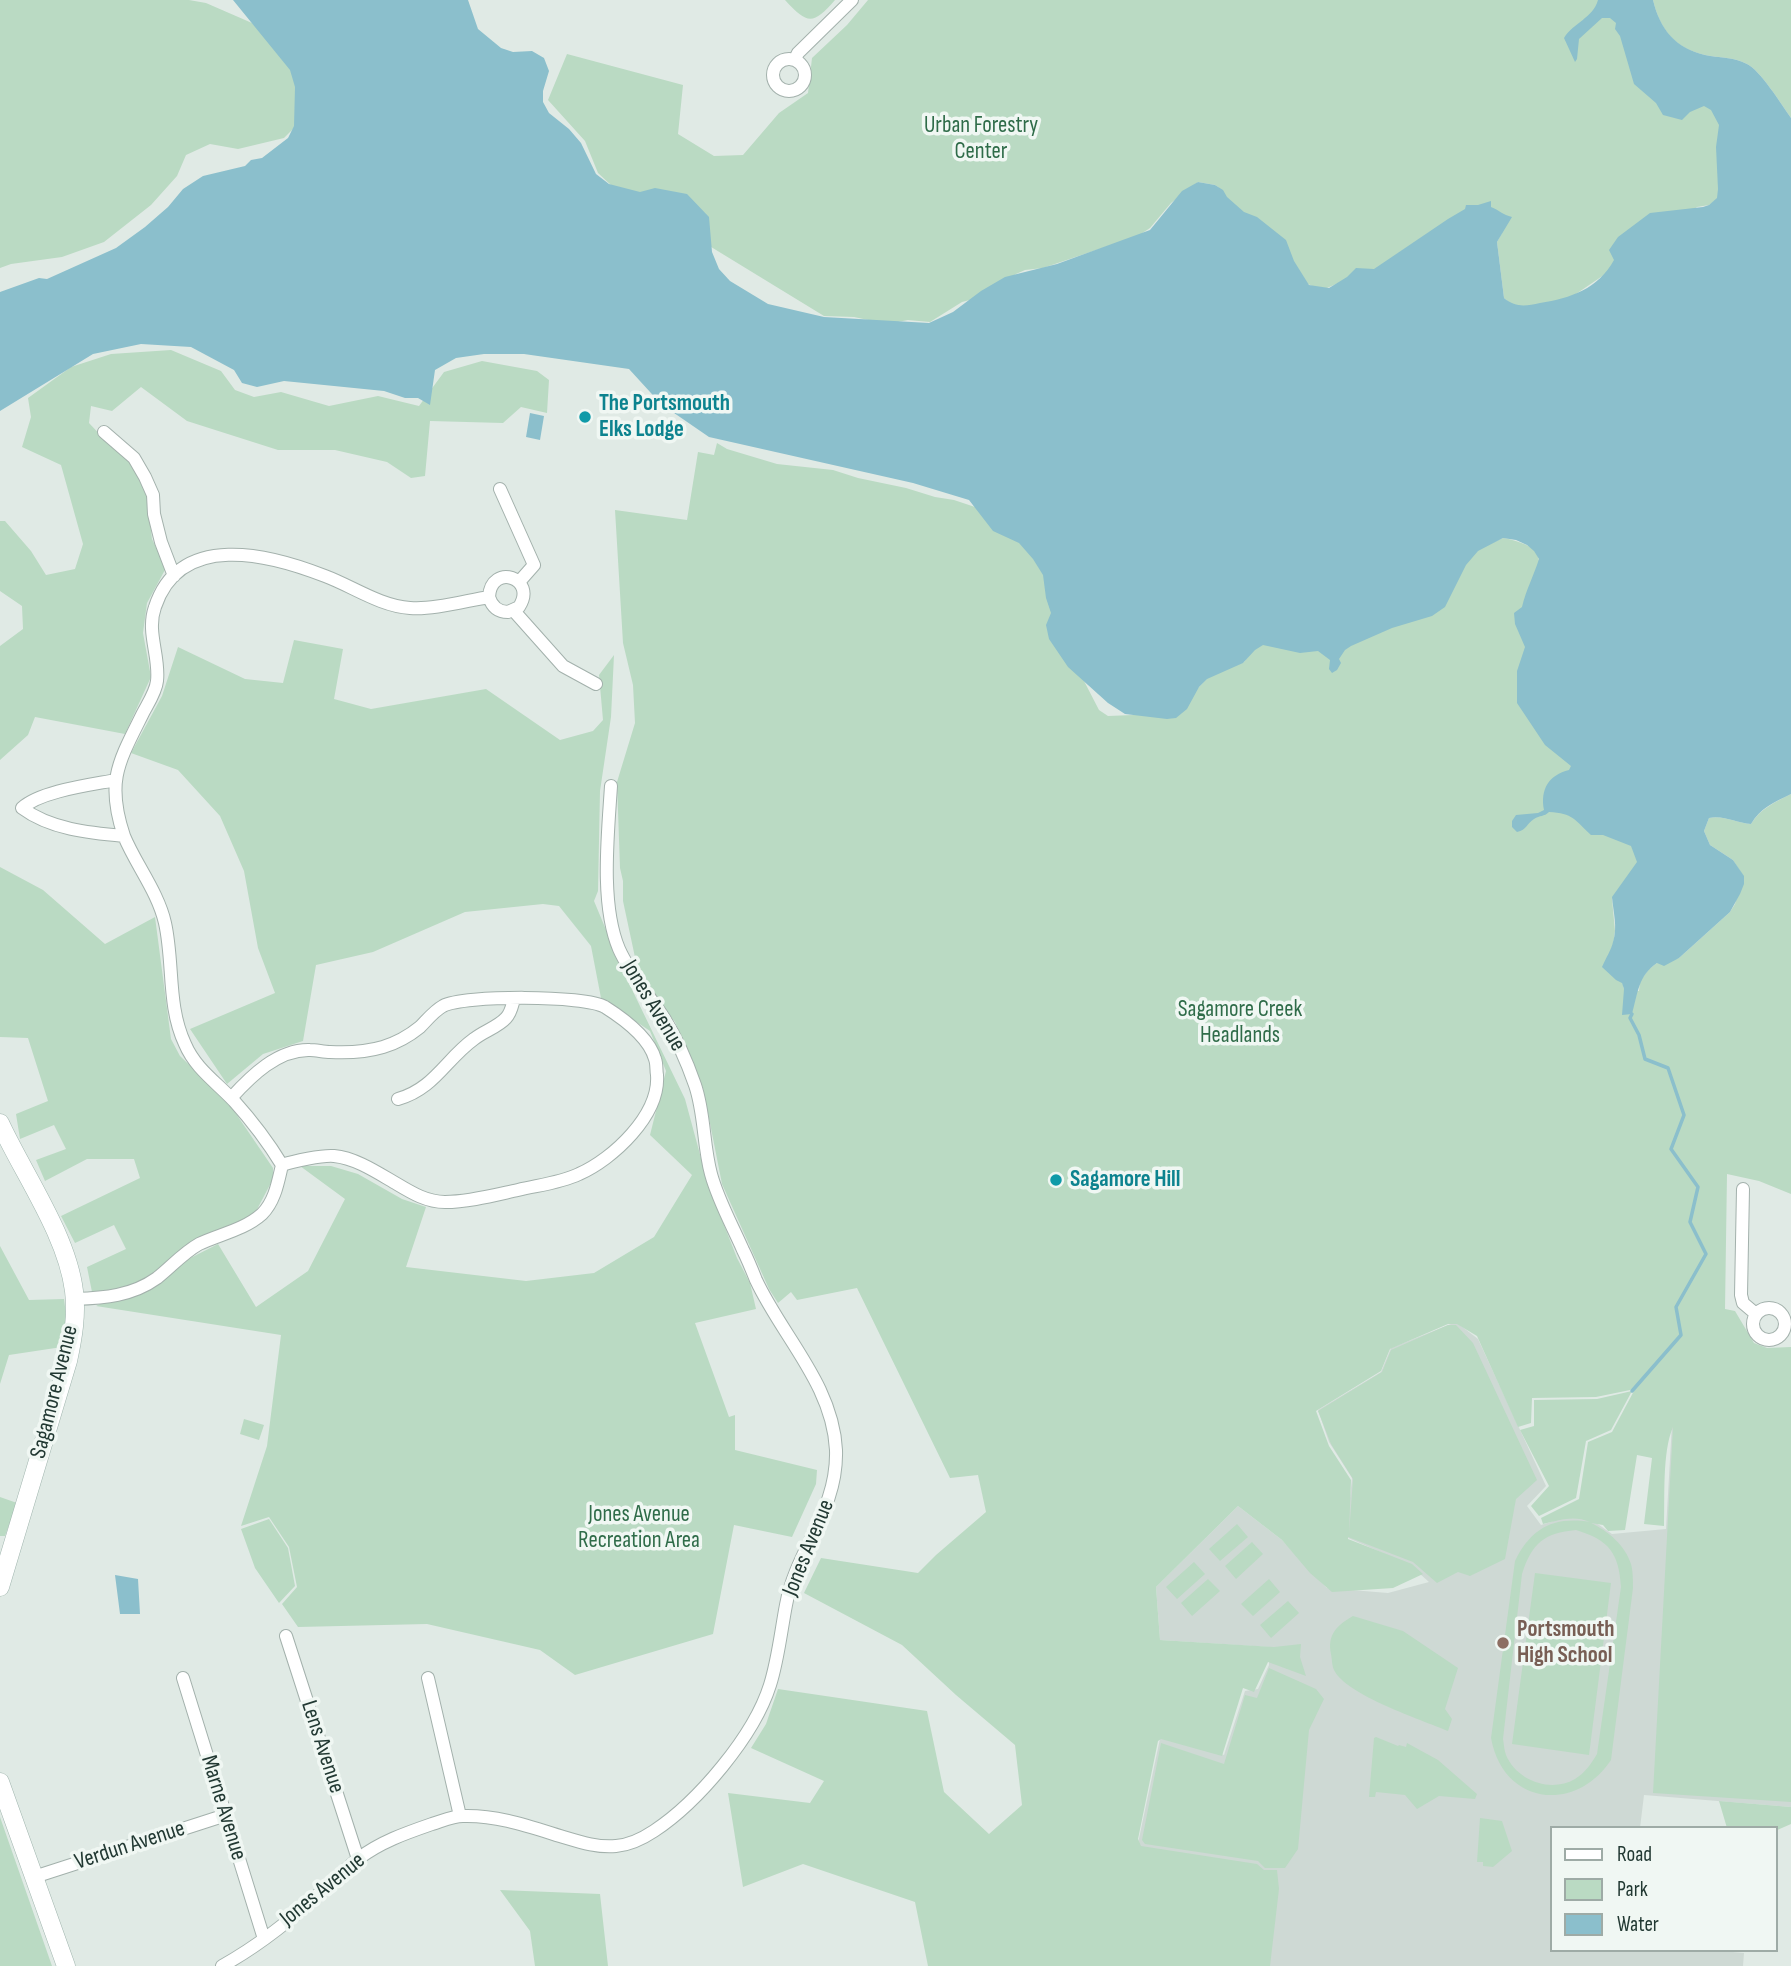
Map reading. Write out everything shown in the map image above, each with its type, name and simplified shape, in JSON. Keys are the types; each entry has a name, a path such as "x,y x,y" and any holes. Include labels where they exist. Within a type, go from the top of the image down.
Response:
{"main road":[{"name":"Sagamore Avenue","path":"0,1124 61,1243 75,1299 73,1336 68,1361 0,1587"},
{"path":"0,1782 66,1966"}],"street":[{"path":"794,59 852,0"},
{"path":"104,432 134,458 145,477 153,495 154,514 161,542 174,576"},
{"path":"500,489 534,565 519,582"},
{"path":"75,1299 106,1298 132,1292 158,1277 198,1245 250,1223 272,1201 282,1165 265,1137 231,1098 204,1073 185,1045 172,1001 165,923 154,893 132,855 115,806 116,780 124,750 158,682 151,624 160,595 186,565 213,555 243,555 277,560 325,576 392,605 434,607 489,597"},
{"path":"512,578 519,582 523,588 523,601 514,611 502,612 491,604 489,590 497,579 512,578"},
{"path":"514,611 564,666 596,684"},
{"path":"116,780 78,786 27,803 22,808 45,822 124,836"},
{"name":"Jones Avenue","path":"222,1966 250,1951 358,1858 397,1836 460,1816 500,1818 606,1847 632,1843 650,1834 706,1786 757,1717 771,1683 791,1583 813,1538 833,1487 835,1436 825,1400 764,1296 724,1209 706,1151 700,1100 677,1042 633,975 611,923 608,856 611,786"},
{"path":"231,1098 274,1059 308,1049 332,1052 368,1051 402,1040 444,1006 456,1002 514,999 581,1000 598,1003 619,1016 643,1038 655,1059 657,1085 648,1111 627,1140 581,1174 562,1180 496,1195 445,1202 425,1199 379,1173 350,1160 333,1156 292,1161 282,1165"},
{"path":"398,1099 419,1091 430,1083 475,1038 507,1018 514,999"},
{"path":"1743,1189 1741,1295 1743,1303 1756,1314"},
{"path":"1767,1308 1777,1310 1785,1319 1787,1334 1772,1340 1760,1338 1753,1328 1756,1314 1767,1308"},
{"name":"Lens Avenue","path":"286,1636 358,1858"},
{"name":"Marne Avenue","path":"183,1678 264,1939"},
{"path":"428,1678 460,1816"},
{"name":"Verdun Avenue","path":"34,1878 226,1815"}],"shaded area":[{"name":"Portsmouth High School","path":"1456,1322 1478,1339 1546,1486 1527,1506 1541,1525 1572,1515 1592,1520 1612,1534 1666,1529 1672,1424 1791,1444 1791,1807 1644,1795 1640,1826 1550,1826 1550,1952 1733,1952 1744,1953 1743,1966 1263,1966 1137,1848 1161,1734 1224,1755 1245,1691 1258,1689 1269,1665 1269,1647 1160,1640 1156,1587 1238,1506 1282,1540 1327,1588 1388,1593 1429,1582 1410,1565 1346,1537 1352,1478 1329,1442 1318,1410 1381,1372 1391,1348"}],"green space":[{"path":"0,0 189,0 206,3 252,23 291,59 301,121 284,138 238,149 210,144 186,155 177,176 151,205 104,242 62,257 0,268"},
{"path":"785,0 835,0 816,18 810,19 799,14"},
{"name":"Urban Forestry Center","path":"868,0 1611,0 1688,106 1730,104 1722,196 1709,205 1697,207 1573,296 1533,314 1504,298 1497,242 1502,233 1430,232 1374,270 1360,269 1350,278 1318,289 1304,282 1253,222 1226,198 1218,187 1198,182 1171,203 1150,228 1138,236 1043,268 1025,270 985,296 962,302 930,322 908,320 887,324 854,317 824,316 613,187 598,173 585,141 548,100 567,54 683,85 678,134 714,156 743,155 779,113 808,93 812,58 847,25"},
{"path":"1653,0 1791,0 1791,118 1764,80 1747,64 1694,52 1677,42 1664,28"},
{"path":"171,350 221,371 235,390 254,397 281,392 329,406 378,396 419,406 444,372 482,361 537,371 549,380 547,413 521,407 503,423 430,421 425,476 411,478 387,462 335,450 278,450 187,421 141,387 112,411 91,406 89,423 131,461 147,496 152,539 166,568 147,603 143,633 151,677 125,734 35,717 28,735 0,760 0,646 23,629 22,606 0,591 0,521 5,521 31,551 46,575 75,569 83,544 61,465 22,447 31,417 28,398 71,367 111,354"},
{"name":"Sagamore Creek Headlands","path":"717,443 727,449 777,464 833,470 954,500 993,513 1030,536 1084,681 1099,710 1108,716 1133,715 1199,687 1209,676 1244,662 1254,648 1503,538 1517,541 1537,551 1580,757 1555,810 1624,833 1643,859 1612,899 1615,931 1613,945 1624,989 1639,991 1640,981 1649,969 1657,963 1679,958 1730,912 1735,904 1743,876 1733,860 1710,845 1704,831 1709,818 1751,824 1763,810 1791,794 1791,1194 1759,1181 1727,1174 1725,1309 1735,1311 1754,1343 1767,1348 1791,1347 1791,1802 1653,1793 1673,1427 1666,1462 1664,1526 1644,1524 1652,1458 1637,1455 1625,1530 1608,1531 1603,1525 1591,1523 1610,1534 1620,1545 1628,1557 1633,1573 1611,1760 1596,1777 1579,1789 1560,1794 1542,1794 1525,1789 1510,1777 1498,1760 1491,1738 1515,1561 1528,1540 1545,1527 1565,1521 1590,1522 1573,1519 1543,1524 1541,1518 1579,1499 1588,1442 1612,1432 1635,1389 1596,1397 1532,1398 1531,1423 1518,1427 1477,1336 1457,1324 1448,1324 1390,1349 1381,1371 1316,1411 1329,1446 1351,1480 1349,1534 1353,1479 1331,1444 1318,1411 1382,1372 1391,1350 1448,1325 1456,1325 1473,1343 1537,1480 1516,1499 1505,1559 1470,1576 1458,1572 1437,1583 1413,1562 1348,1537 1412,1564 1423,1574 1393,1588 1332,1592 1310,1573 1282,1540 1238,1506 1156,1587 1160,1640 1274,1647 1301,1644 1300,1657 1306,1676 1268,1662 1254,1692 1243,1688 1222,1756 1161,1739 1158,1741 1138,1839 1141,1846 1257,1864 1264,1870 1277,1870 1279,1889 1270,1966 928,1966 915,1902 803,1864 743,1887 728,1793 810,1803 824,1781 751,1748 766,1724 778,1689 927,1711 944,1792 989,1834 1022,1805 1015,1745 902,1645 804,1593 821,1558 918,1573 986,1512 978,1475 950,1478 857,1288 797,1300 791,1292 778,1303 769,1289 722,1184 703,1088 675,1022 639,976 623,901 620,868 617,782 635,723 633,685 623,643 615,510 687,520 698,452 714,455","holes":["1576,1530 1604,1543 1615,1557 1621,1587 1597,1754 1588,1768 1575,1779 1556,1785 1546,1784 1526,1778 1518,1772 1506,1755 1503,1739 1522,1574 1530,1554 1547,1537"]},
{"name":"Jones Avenue Recreation Area","path":"294,640 343,649 334,699 371,709 486,689 560,740 593,731 603,720 599,675 614,655 611,717 600,791 598,891 594,901 624,973 685,1099 708,1184 737,1258 750,1283 756,1309 695,1323 729,1417 735,1415 735,1450 817,1470 816,1484 792,1537 734,1525 713,1634 575,1675 540,1650 427,1624 298,1627 282,1604 297,1587 289,1547 269,1517 241,1526 267,1446 281,1335 96,1306 218,1244 256,1307 308,1271 345,1199 300,1166 331,1166 358,1174 402,1199 426,1207 406,1267 526,1281 594,1273 654,1237 692,1175 650,1135 666,1071 650,1031 601,998 591,946 559,906 543,904 465,912 373,952 316,965 303,1041 263,1054 227,1084 190,1029 275,993 258,948 244,871 220,816 178,770 131,753 162,696 178,647 245,679 283,683"},
{"path":"0,867 43,890 105,944 155,917 171,1039 180,1056 228,1102 273,1168 273,1179 253,1217 166,1264 131,1287 92,1292 87,1267 126,1249 114,1225 75,1243 61,1216 140,1178 134,1159 87,1159 45,1181 36,1160 66,1149 54,1125 20,1139 16,1114 48,1101 28,1038 0,1037"},
{"path":"0,1246 29,1300 64,1299 67,1322 62,1347 9,1355 0,1384"},
{"path":"1632,1391 1611,1430 1586,1441 1576,1498 1539,1516 1531,1506 1549,1486 1520,1430 1534,1426 1534,1400 1597,1399"},
{"path":"244,1419 264,1425 259,1440 240,1434"},
{"path":"0,1497 17,1503 5,1536 0,1536"},
{"path":"269,1519 288,1548 295,1586 279,1603 255,1568 241,1529"},
{"path":"1237,1524 1248,1537 1220,1561 1209,1549"},
{"path":"1252,1542 1263,1554 1236,1579 1225,1566"},
{"path":"1194,1562 1205,1574 1177,1599 1166,1587"},
{"path":"1535,1573 1611,1583 1589,1755 1512,1744"},
{"path":"1208,1579 1220,1591 1192,1616 1181,1603"},
{"path":"1269,1579 1280,1592 1253,1616 1241,1604"},
{"path":"1288,1601 1299,1613 1271,1638 1260,1625"},
{"path":"1353,1616 1403,1631 1458,1668 1445,1709 1452,1719 1448,1731 1386,1706 1353,1689 1341,1679 1333,1668 1330,1641 1338,1627"},
{"path":"1269,1668 1316,1689 1324,1699 1309,1730 1298,1849 1285,1868 1265,1868 1258,1861 1145,1844 1142,1840 1161,1743 1224,1764 1245,1695 1257,1698"},
{"path":"1376,1737 1398,1746 1406,1747 1407,1743 1438,1760 1477,1794 1475,1799 1439,1796 1417,1809 1405,1795 1376,1792 1375,1797 1369,1797"},
{"path":"1719,1801 1791,1807 1791,1824 1777,1830 1777,1826 1726,1826"},
{"path":"0,1817 52,1966 0,1966"},
{"path":"1480,1818 1502,1821 1512,1851 1493,1867 1477,1862"},
{"path":"500,1890 600,1894 608,1966 535,1966 530,1931"}],"water":[{"path":"233,0 468,0 478,29 501,48 513,52 532,51 544,58 549,71 543,102 549,113 581,143 596,174 609,184 640,192 655,188 687,194 709,217 712,252 719,269 730,281 768,304 824,317 929,323 953,312 1005,277 1057,264 1150,230 1182,191 1198,182 1215,185 1223,190 1244,212 1257,217 1286,240 1294,261 1309,285 1329,288 1356,268 1374,269 1465,209 1466,205 1491,201 1491,207 1512,217 1497,242 1504,298 1517,305 1526,305 1583,291 1600,278 1614,260 1609,250 1618,237 1650,213 1703,207 1717,198 1716,147 1719,125 1711,110 1704,106 1690,112 1682,120 1663,115 1656,103 1634,84 1620,36 1615,29 1616,23 1610,18 1602,18 1579,39 1575,62 1564,38 1592,11 1598,0 1653,0 1660,20 1677,42 1694,52 1747,64 1764,80 1791,118 1791,794 1763,810 1751,824 1709,818 1704,831 1710,845 1733,860 1744,876 1744,884 1730,912 1679,958 1664,966 1657,963 1651,968 1640,986 1632,1014 1622,1015 1622,983 1602,967 1614,936 1612,897 1637,862 1631,846 1603,835 1591,835 1573,818 1557,813 1549,812 1536,818 1517,832 1512,827 1516,815 1544,810 1543,796 1551,779 1569,770 1571,766 1545,745 1517,703 1517,671 1525,647 1515,624 1514,613 1522,607 1539,559 1527,545 1516,540 1503,538 1478,551 1466,565 1445,607 1432,616 1392,628 1351,646 1345,650 1339,659 1341,663 1332,673 1329,669 1330,660 1318,651 1300,653 1263,645 1243,663 1207,679 1199,687 1187,709 1176,718 1167,719 1125,714 1108,703 1068,667 1049,639 1046,625 1051,613 1043,575 1019,543 993,531 969,500 913,483 709,437 661,404 629,369 524,354 484,354 456,358 435,370 430,405 418,398 405,398 384,391 284,381 257,387 242,383 234,370 191,347 141,344 93,354 0,411 0,292 39,278 47,279 116,248 168,207 183,189 203,176 245,166 251,160 262,158 288,138 294,126 295,87 290,70"},
{"path":"530,413 544,416 540,440 526,437"},
{"path":"115,1575 138,1579 140,1614 120,1614"}],"waterway":[{"path":"1632,1014 1630,1018 1639,1035 1645,1059 1668,1068 1684,1115 1671,1149 1698,1187 1690,1222 1706,1254 1676,1307 1681,1335 1632,1391"}],"place":[{"name":"The Portsmouth Elks Lodge","path":"585,417"},
{"name":"Sagamore Hill","path":"1056,1180"},
{"name":"Portsmouth High School","path":"1503,1643"}]}
